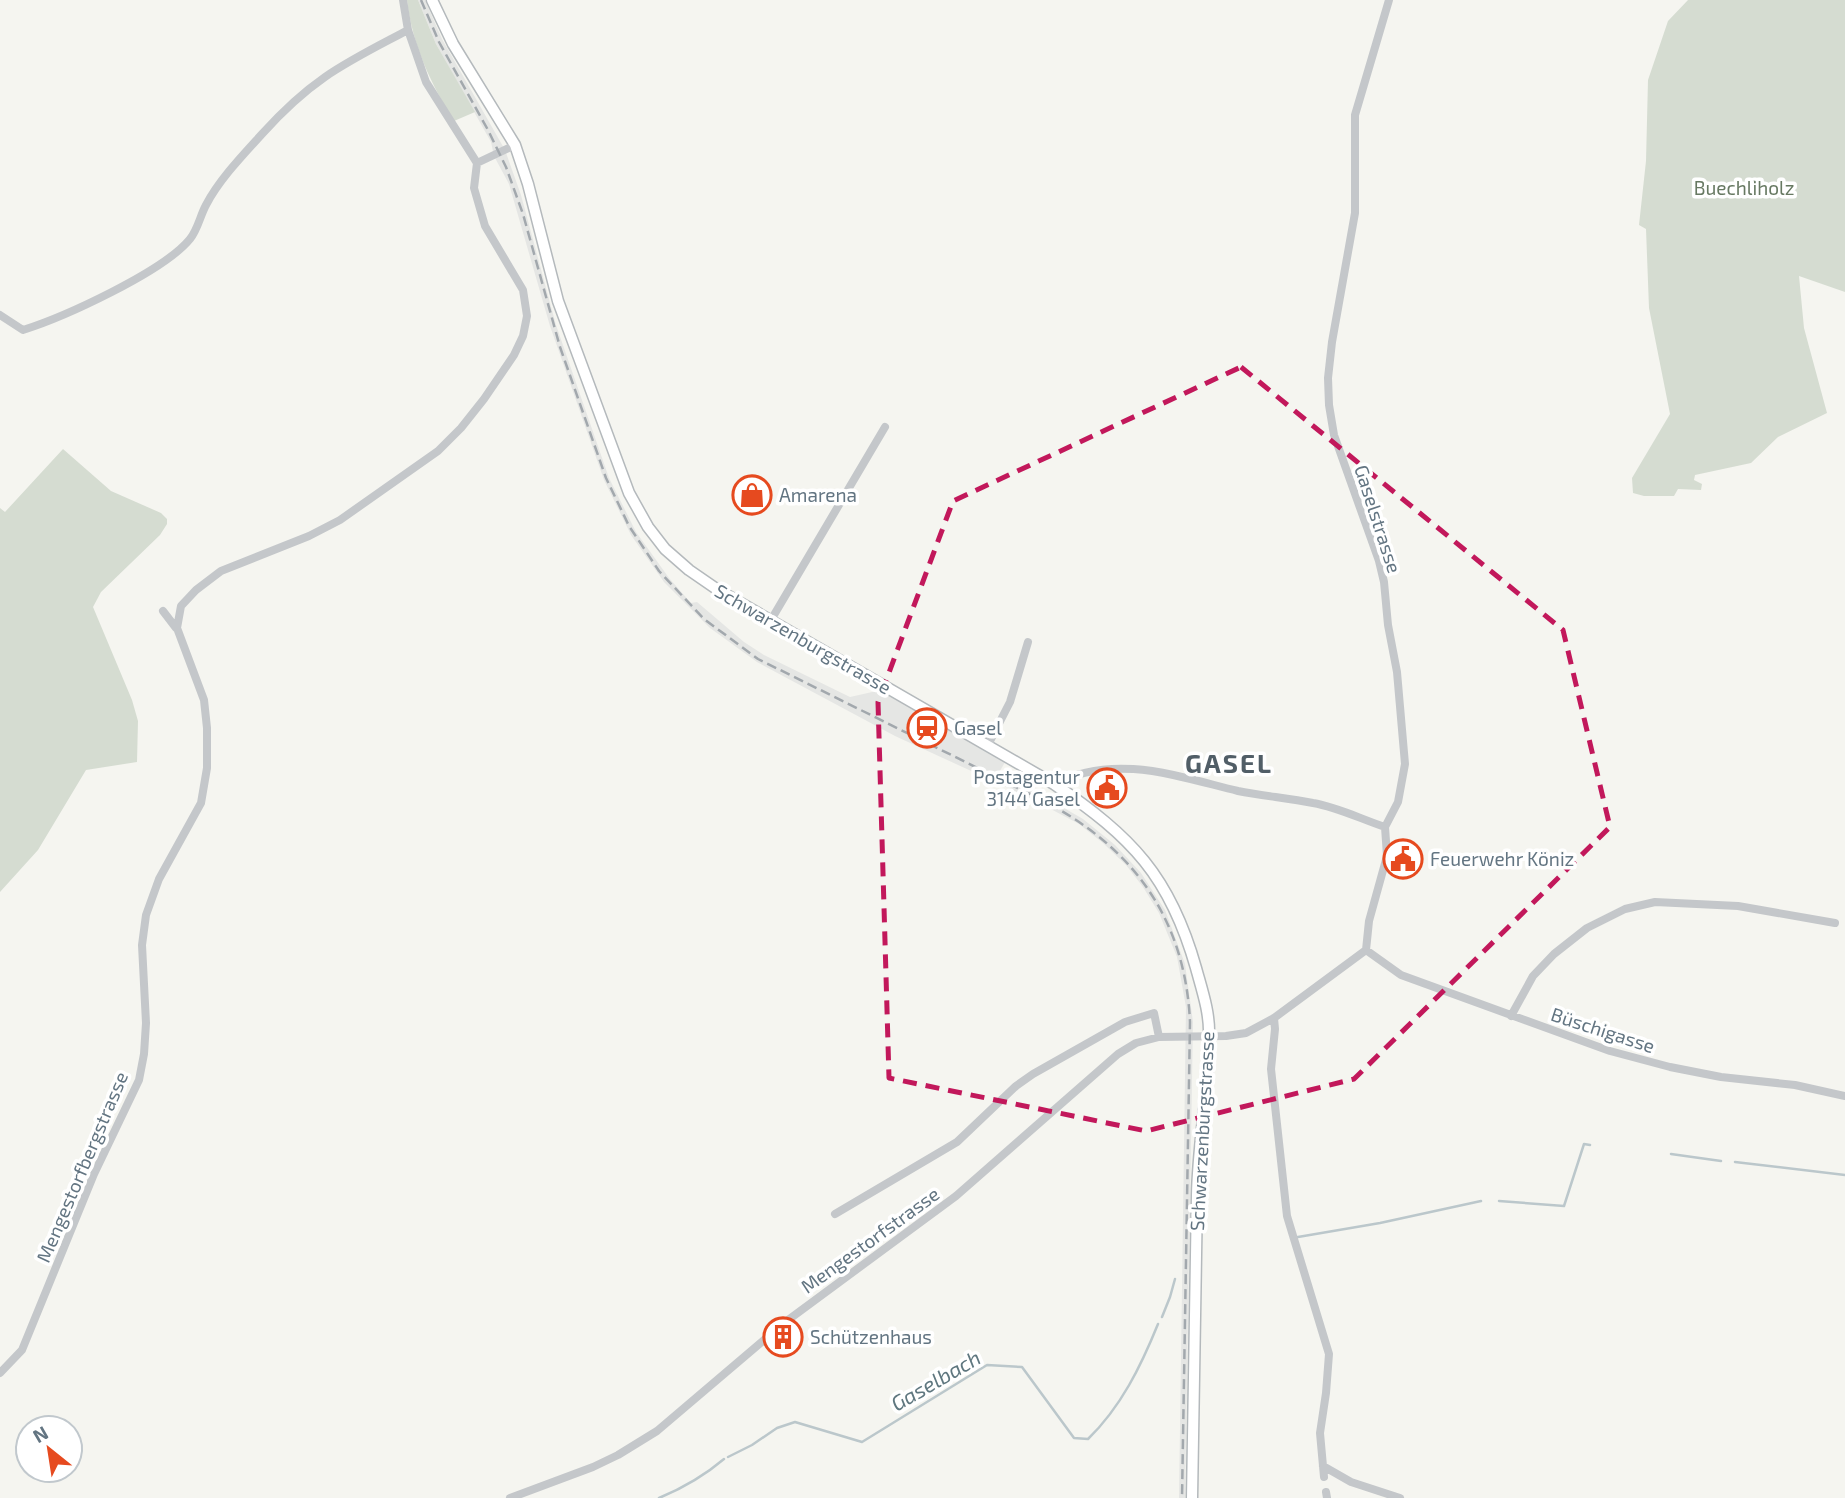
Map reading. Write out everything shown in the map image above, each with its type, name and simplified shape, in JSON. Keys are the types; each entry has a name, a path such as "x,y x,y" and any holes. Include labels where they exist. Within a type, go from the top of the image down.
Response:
{"main road":[{"name":"Schwarzenburgstrasse","path":"432,0 453,44 515,145 528,184 560,308 623,481 635,506 656,538 677,560 710,585 1054,784 1118,831 1150,867 1178,916 1207,1012 1209,1037 1197,1182 1192,1498"}],"street":[{"path":"177,628 163,611 181,606 196,590 221,572 310,536 340,520 420,465 461,428 503,372 523,336 527,316 526,300 520,282 485,226 474,188 477,163 432,92 408,30 404,0"},
{"name":"Gaselstrasse","path":"1366,950 1369,921 1387,856 1385,827 1398,802 1405,764 1397,672 1381,571 1334,435 1328,378 1355,213 1355,115 1389,0"},
{"path":"0,315 23,330 74,309 157,265 191,238 206,205 220,184 262,134 297,100 325,76 408,30"},
{"path":"477,163 515,145"},
{"path":"771,620 885,426"},
{"path":"177,628 181,606"},
{"name":"Mengestorfbergstrasse","path":"0,1373 22,1350 93,1174 139,1080 146,1023 142,945 146,915 159,879 201,803 207,768 204,700 177,628"},
{"path":"988,746 1010,702 1028,642"},
{"path":"1054,784 1093,771 1146,769 1249,793 1314,803 1385,827"},
{"path":"1511,1016 1533,976 1554,954 1587,928 1625,909 1655,902 1738,906 1835,923"},
{"path":"1209,1037 1246,1033 1274,1018 1366,950"},
{"name":"Büschigasse","path":"1366,950 1401,975 1610,1051 1721,1077 1795,1085 1845,1096"},
{"path":"835,1214 957,1142 1022,1081 1102,1034 1139,1016 1154,1013 1159,1037"},
{"path":"1274,1018 1271,1069 1287,1216 1329,1354 1320,1433 1324,1477"},
{"name":"Mengestorfstrasse","path":"510,1498 606,1461 657,1431 784,1323 956,1196 1118,1054 1136,1044 1159,1037 1209,1037"},
{"path":"1323,1466 1351,1482 1400,1498"}],"highlighted area":[{"path":"1241,367 1563,630 1610,827 1354,1079 1146,1131 889,1078 878,702 953,501"}],"shaded area":[{"path":"418,0 425,0 442,39 505,150 521,195 556,325 609,478 636,532 669,578 691,603 697,602 744,642 764,655 850,697 881,690 1005,762 1000,771 1083,819 1115,845 1141,873 1165,910 1185,964 1193,1022 1185,1498 1179,1498 1186,1007 1177,957 1159,913 1126,865 1079,824 1030,798 895,736 757,662 710,628 664,582 631,535 604,480 550,326 509,184 494,156 491,142 436,44"}],"green space":[{"path":"407,0 418,0 436,44 475,112 454,121 424,63 413,32"},
{"name":"Buechliholz","path":"1688,0 1845,0 1845,292 1799,276 1804,328 1827,413 1778,437 1751,463 1695,475 1694,480 1702,484 1701,490 1678,489 1674,496 1644,496 1633,493 1632,478 1670,414 1649,308 1646,229 1639,225 1646,161 1648,80 1668,21"},
{"path":"63,449 111,491 161,513 167,519 160,535 101,592 93,607 132,700 138,721 137,762 86,770 38,850 0,892 0,508 5,512"}],"waterway":[{"name":"Gaselbach","path":"1499,1201 1564,1206 1584,1144 1590,1145"},
{"name":"Gaselbach","path":"1671,1154 1721,1161"},
{"name":"Gaselbach","path":"1735,1162 1845,1175"},
{"name":"Gaselbach","path":"1298,1237 1481,1201"},
{"name":"Gaselbach","path":"1162,1317 1175,1279"},
{"name":"Gaselbach","path":"728,1457 777,1428 795,1422 862,1442 987,1365 1022,1367 1074,1438 1088,1439 1100,1427 1129,1385 1158,1324"},
{"name":"Gaselbach","path":"659,1498 693,1481 724,1459"}],"railway":[{"path":"421,0 439,42 506,167 523,214 560,347 606,478 629,526 659,571 704,619 758,659 1073,818 1102,839 1127,863 1148,889 1165,918 1186,984 1190,1022 1182,1498"}],"place":[{"name":"Amarena","path":"752,495"},
{"name":"Gasel","path":"927,728"},
{"name":"Postagentur 3144 Gasel","path":"1107,788"},
{"name":"Feuerwehr Köniz","path":"1403,859"},
{"name":"Schützenhaus","path":"783,1337"}],"district":[{"name":"GASEL","path":"1229,764"}]}
